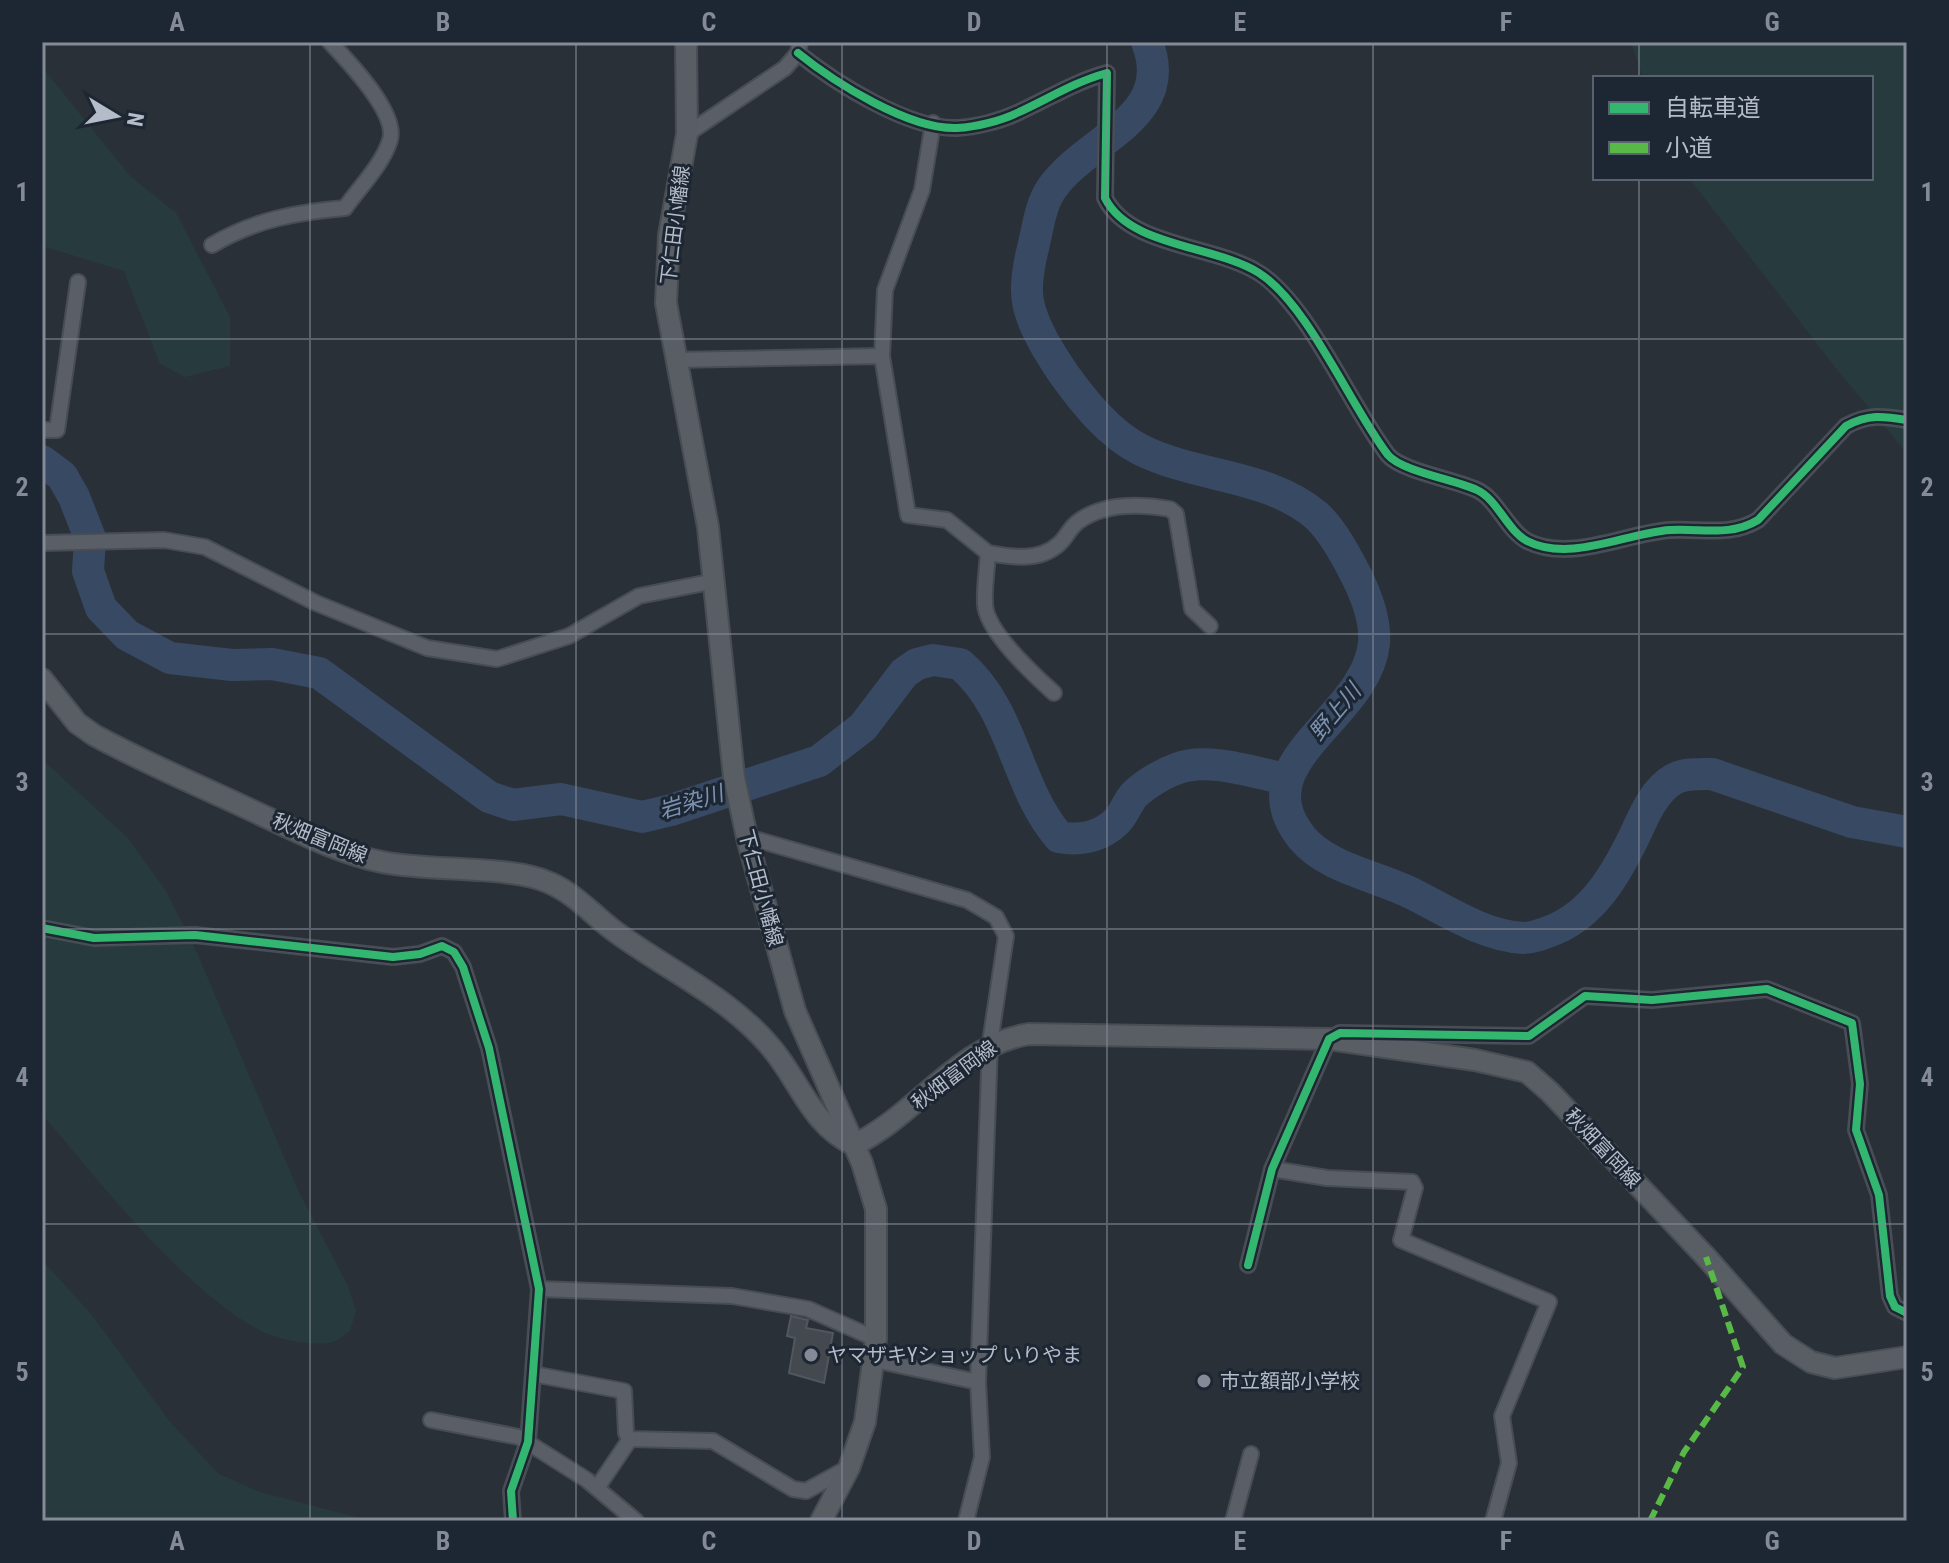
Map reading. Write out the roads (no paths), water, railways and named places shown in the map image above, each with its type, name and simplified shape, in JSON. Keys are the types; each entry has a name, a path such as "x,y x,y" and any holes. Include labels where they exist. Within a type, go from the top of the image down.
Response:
{"main road":[{"name":"下仁田小幡線","path":"686,42 687,134 666,267 666,303 715,581 734,777 748,842 795,1011 871,1184 876,1209 876,1339 865,1422 849,1468 821,1521"},
{"name":"秋畑富岡線","path":"42,679 77,723 94,735 335,848 379,862 426,870 530,876 552,883 591,909 612,929 739,1015 771,1047 809,1110 839,1138 854,1145 879,1133 990,1043 1029,1034 1329,1039 1475,1060 1527,1072 1696,1246 1783,1344 1811,1362 1835,1368 1907,1357"}],"street":[{"path":"212,245 241,227 255,223 310,211 345,208 390,143 389,119 375,96 330,42"},
{"path":"687,134 785,68 799,48 820,71 867,99 955,128 1015,114 1082,79 1107,73 1105,198 1111,211 1135,228 1259,273 1284,298 1314,338 1393,460 1481,491 1526,541 1549,548 1580,547 1669,530 1727,531 1746,527 1758,520 1846,426 1863,417 1879,415 1907,420"},
{"path":"933,123 922,190 885,290 882,356 908,515 947,520 988,553 1018,558 1043,554 1060,544 1080,520 1115,506 1170,509 1176,514 1192,609 1210,626"},
{"path":"42,430 57,430 78,282"},
{"path":"675,360 882,356"},
{"path":"42,543 164,540 205,547 316,603 427,648 497,659 569,636 639,596 715,581"},
{"path":"988,553 984,606 989,619 1025,666 1054,693"},
{"path":"748,842 758,840 984,907 996,917 1006,936 990,1043 978,1382 982,1457 966,1521"},
{"path":"42,928 94,938 195,935 393,957 420,954 442,946 454,952 463,967 489,1048 539,1289 528,1442 511,1491 513,1521"},
{"path":"1248,1265 1272,1169 1329,1039 1340,1033 1529,1036 1585,996 1652,1000 1767,989 1848,1020 1860,1084 1856,1130 1879,1195 1890,1296 1895,1307 1907,1313"},
{"path":"1272,1169 1327,1178 1412,1182 1415,1188 1401,1240 1549,1302 1502,1416 1509,1463 1493,1521"},
{"path":"539,1289 732,1296 808,1309 876,1339"},
{"path":"874,1360 978,1382"},
{"path":"533,1374 624,1391 626,1433 630,1439"},
{"path":"431,1420 519,1437 597,1488 636,1521"},
{"path":"630,1439 713,1441 793,1489 806,1491 849,1468"},
{"path":"597,1488 630,1439"},
{"path":"1233,1521 1251,1454"}],"waterway":[{"name":"野上川","path":"1147,42 1153,68 1150,90 1139,108 1124,125 1067,170 1045,202 1029,268 1028,302 1038,330 1063,373 1088,405 1118,435 1141,450 1163,459 1255,484 1298,502 1328,529 1356,575 1370,608 1374,643 1366,670 1351,695 1312,740 1296,763 1286,786 1287,811 1302,838 1313,849 1339,865 1413,894 1480,928 1523,938 1567,923 1591,903 1619,865 1654,798 1667,784 1683,776 1712,774 1852,822 1907,832"},
{"name":"岩染川","path":"42,461 62,476 74,497 90,538 88,571 101,608 127,635 170,658 232,665 272,664 319,673 489,797 513,805 561,799 642,817 819,761 863,727 904,673 917,664 933,660 960,664 978,683 992,703 1044,817 1059,837 1082,838 1104,831 1117,821 1143,787 1188,765 1231,767 1287,779"}],"place":[{"name":"ヤマザキYショップ いりやま","path":"811,1355"},
{"name":"市立額部小学校","path":"1204,1381"}]}
